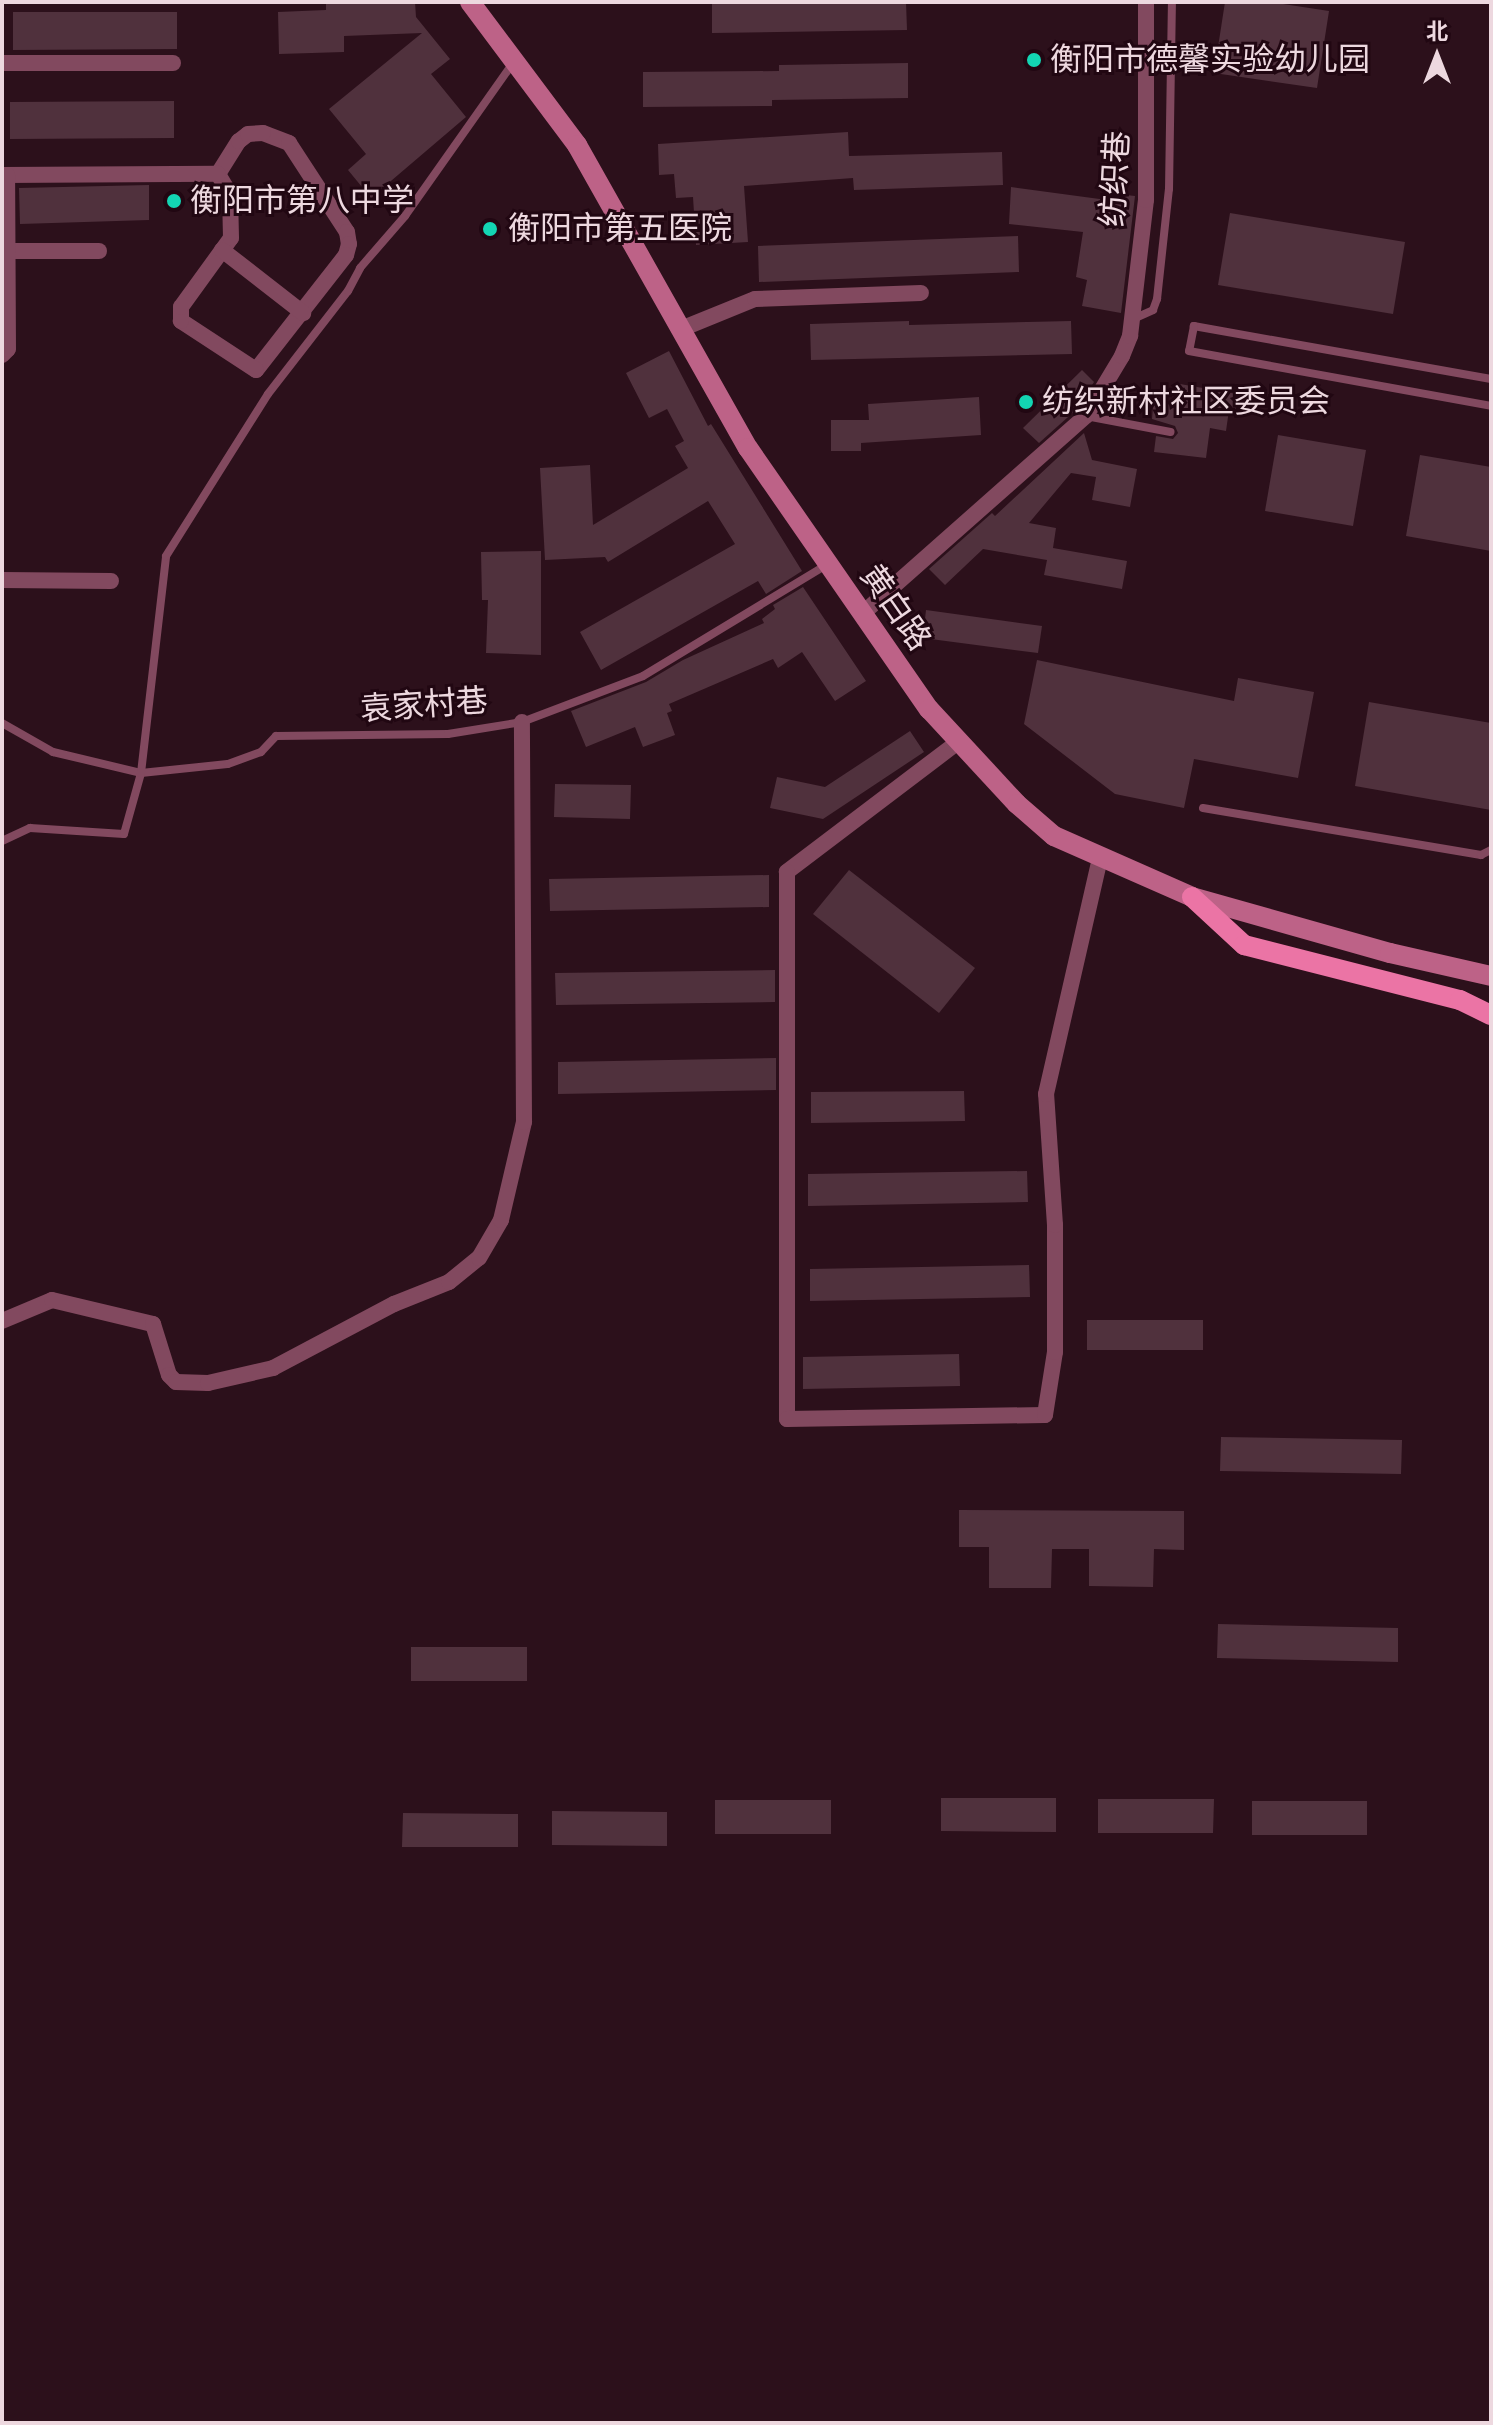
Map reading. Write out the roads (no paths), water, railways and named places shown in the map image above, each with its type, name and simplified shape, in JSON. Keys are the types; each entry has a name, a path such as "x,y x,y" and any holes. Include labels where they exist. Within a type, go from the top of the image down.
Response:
{"main road":[{"name":"黄白路","path":"470,2 577,145 748,448 929,709 1017,804 1054,836 1192,897 1390,953 1491,976"},
{"path":"1192,897 1244,945 1460,1000 1491,1015"}],"street":[{"name":"纺织巷","path":"862,614 1086,416 1122,356 1133,319 1146,200 1146,2"},
{"path":"2,63 173,63"},
{"path":"248,134 277,136 289,143 347,232 346,255 256,370 181,321 181,307 231,238 230,194 218,174 239,141 248,134"},
{"path":"2,355 8,349 5,175 218,174"},
{"path":"222,250 303,313"},
{"path":"8,251 99,251"},
{"path":"681,329 755,299 921,293"},
{"path":"2,580 111,581"},
{"path":"2,1321 52,1300 153,1324 169,1375 176,1382 208,1383 273,1368 394,1304 449,1282 479,1258 501,1220 524,1122 522,722"},
{"path":"958,742 787,872 787,1419 1045,1415 1055,1352 1055,1225 1046,1094 1100,858"}],"lane":[{"path":"1133,319 1153,310 1159,283 1169,189 1172,2"},
{"path":"2,841 30,828 124,834 141,773 166,556 268,394 348,291 360,268 405,216 514,61"},
{"path":"1491,379 1194,326 1189,351 1491,406"},
{"path":"1086,416 1171,432"},
{"name":"袁家村巷","path":"2,723 53,752 141,773 228,764 261,752 276,736 448,734 522,722 643,676 828,564"},
{"path":"1203,808 1481,855 1491,850"}],"place":[{"name":"衡阳市德馨实验幼儿园","path":"1034,60"},
{"name":"衡阳市第八中学","path":"174,201"},
{"name":"衡阳市第五医院","path":"490,229"},
{"name":"纺织新村社区委员会","path":"1026,402"}]}
